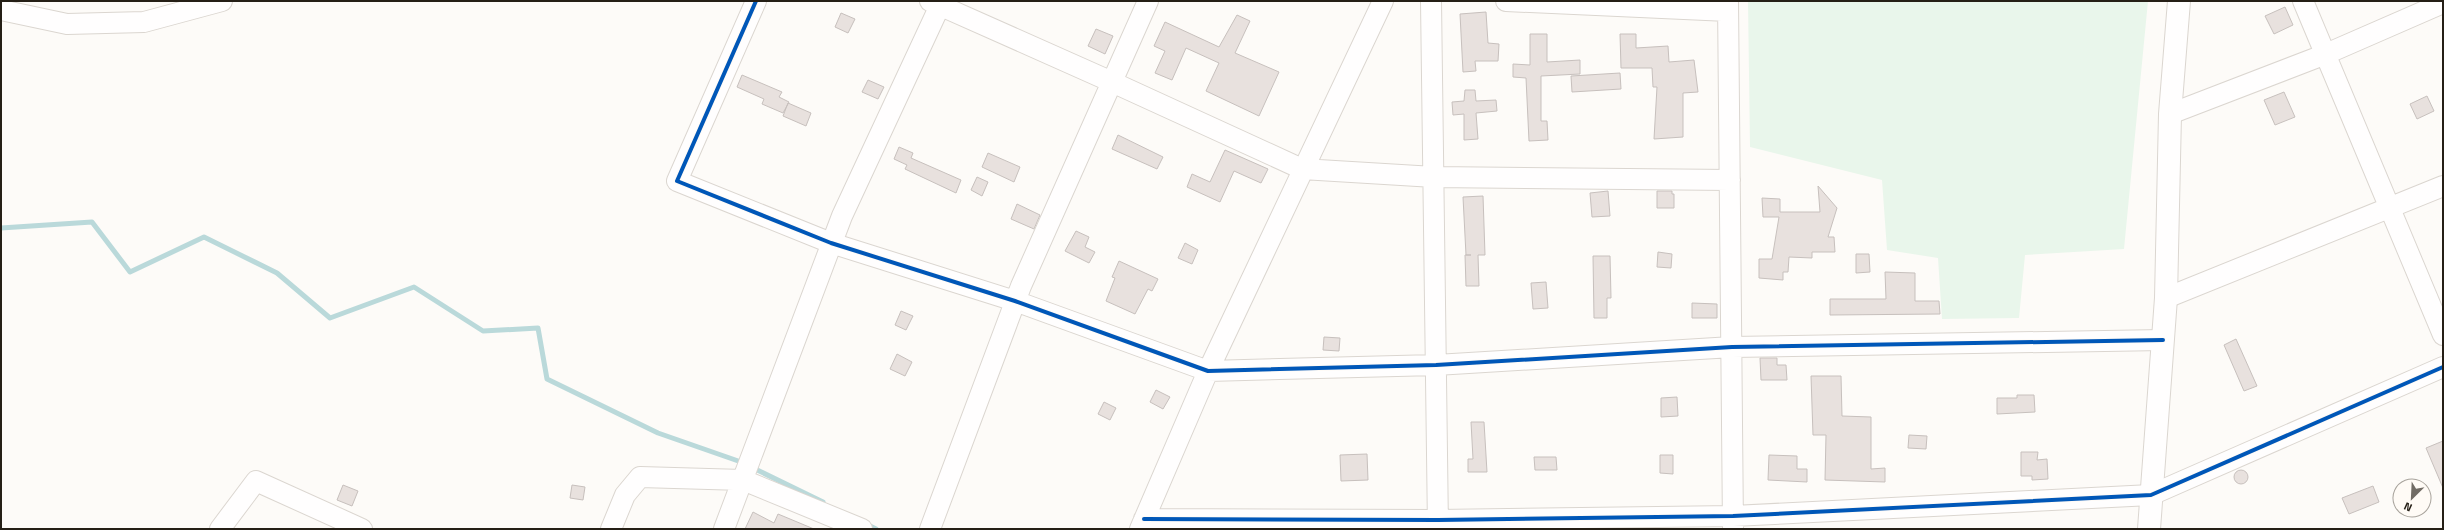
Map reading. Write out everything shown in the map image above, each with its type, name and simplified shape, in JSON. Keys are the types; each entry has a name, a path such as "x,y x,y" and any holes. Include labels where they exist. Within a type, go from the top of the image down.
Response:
{"main road":[{"path":"2149,529 2166,298 2170,114 2179,1"}],"street":[{"path":"1,10 67,24 144,22 222,1"},
{"path":"756,1 677,181 831,243 1015,301 1208,371 1436,365 1732,346 2163,340"},
{"path":"930,529 1015,301 1148,1"},
{"path":"1383,1 1302,169 1208,371 1142,524 1733,523 2151,495 2443,367"},
{"path":"1431,1 1438,524"},
{"path":"1506,1 1728,6 1733,523"},
{"path":"2303,1 2391,208 2443,336"},
{"path":"724,529 831,243 937,2 1302,169 1434,177 1730,180"},
{"path":"2170,114 2326,54 2443,3"},
{"path":"2166,298 2443,186"},
{"path":"611,529 625,495 640,477 743,480 862,529"},
{"path":"220,529 256,481 362,529"}],"shaded area":[{"path":"1748,1 2148,1 2124,249 2025,255 2019,318 1942,319 1938,258 1887,250 1882,180 1750,147"}],"building":[{"path":"2285,7 2293,25 2274,34 2265,16"},
{"path":"1486,12 1488,43 1499,44 1498,61 1475,61 1476,71 1463,72 1460,14"},
{"path":"841,13 855,19 848,33 835,27"},
{"path":"1237,15 1250,21 1235,53 1279,72 1259,116 1206,91 1219,63 1186,48 1172,80 1155,73 1165,51 1154,46 1165,22 1219,47"},
{"path":"1096,29 1113,36 1105,54 1088,46"},
{"path":"1530,34 1547,34 1547,62 1580,60 1580,74 1541,76 1541,121 1547,121 1548,140 1529,141 1526,78 1513,77 1513,64 1530,65"},
{"path":"1620,34 1636,34 1636,48 1668,46 1669,62 1694,60 1698,92 1683,93 1683,137 1654,139 1657,87 1653,87 1652,68 1621,68"},
{"path":"1620,73 1621,89 1572,92 1571,76"},
{"path":"742,75 782,92 779,97 789,102 783,113 762,104 764,99 737,87"},
{"path":"868,80 884,87 878,99 862,92"},
{"path":"1465,90 1475,90 1476,101 1496,100 1497,111 1476,113 1478,139 1464,140 1464,114 1453,115 1452,102 1464,101"},
{"path":"2284,92 2295,117 2275,125 2264,100"},
{"path":"2427,96 2434,111 2417,119 2410,104"},
{"path":"788,103 811,113 806,126 783,116"},
{"path":"1118,135 1163,157 1157,169 1112,149"},
{"path":"899,147 913,153 911,158 961,180 956,193 905,169 907,165 894,159"},
{"path":"1225,150 1268,169 1261,183 1234,171 1220,202 1187,187 1192,174 1210,182"},
{"path":"988,153 1020,167 1014,182 982,167"},
{"path":"977,177 988,182 982,196 971,190"},
{"path":"1818,186 1837,208 1828,237 1834,237 1835,252 1812,252 1812,258 1789,257 1788,272 1783,272 1783,280 1759,278 1759,259 1772,259 1779,217 1763,217 1762,198 1780,199 1780,212 1820,212"},
{"path":"1608,191 1610,216 1592,217 1590,193"},
{"path":"1657,191 1672,191 1672,194 1674,194 1674,208 1657,208"},
{"path":"1483,196 1485,255 1478,255 1479,286 1466,286 1463,197"},
{"path":"1017,204 1040,215 1034,229 1011,219"},
{"path":"1076,231 1089,237 1085,247 1095,252 1089,263 1065,251"},
{"path":"1185,243 1198,250 1192,264 1178,258"},
{"path":"1658,252 1672,254 1671,268 1657,267"},
{"path":"1856,254 1869,254 1870,272 1856,273"},
{"path":"1593,256 1610,256 1611,298 1607,298 1607,318 1594,318"},
{"path":"1119,261 1158,279 1152,291 1148,289 1135,314 1106,301 1115,278 1112,277"},
{"path":"1885,272 1915,273 1915,301 1939,301 1940,314 1830,315 1830,299 1886,299"},
{"path":"1546,282 1548,308 1533,309 1531,283"},
{"path":"1692,303 1717,304 1717,318 1692,318"},
{"path":"901,311 913,316 906,330 895,325"},
{"path":"1324,337 1340,338 1339,351 1323,350"},
{"path":"2236,339 2257,386 2244,391 2224,345"},
{"path":"897,354 912,362 905,376 890,369"},
{"path":"1760,358 1777,358 1777,365 1786,365 1787,380 1761,380"},
{"path":"1811,376 1841,376 1842,416 1871,417 1871,469 1885,468 1885,482 1825,480 1826,435 1813,435"},
{"path":"1156,390 1170,397 1163,409 1150,402"},
{"path":"2017,395 2034,395 2035,412 1997,414 1997,398 2017,398"},
{"path":"1677,397 1678,416 1661,417 1661,398"},
{"path":"1104,402 1116,408 1110,420 1098,414"},
{"path":"1471,422 1484,422 1487,472 1468,472 1468,459 1473,459"},
{"path":"1909,435 1927,436 1926,449 1908,448"},
{"path":"2443,441 2443,488 2426,448"},
{"path":"2021,452 2038,452 2037,460 2047,459 2048,479 2032,480 2032,476 2021,476"},
{"path":"1367,454 1368,480 1341,481 1340,455"},
{"path":"1660,455 1673,455 1673,474 1660,473"},
{"path":"1769,455 1797,456 1797,469 1807,469 1807,482 1768,480"},
{"path":"1534,457 1556,457 1557,470 1535,470"},
{"path":"2238,470 2244,470 2248,474 2248,480 2244,484 2238,484 2234,480 2234,474"},
{"path":"343,485 358,491 352,506 337,500"},
{"path":"572,485 585,487 583,500 570,498"},
{"path":"2373,486 2379,502 2349,514 2342,498"},
{"path":"753,512 774,523 778,514 814,529 745,529"}],"waterway":[{"path":"1,228 92,222 130,272 204,237 277,273 330,318 414,287 483,331 538,328 547,379 658,433 744,463"},
{"path":"751,467 823,502"},
{"path":"866,524 876,529"}],"cycle path":[{"path":"756,1 677,181 831,243 1015,301 1208,371 1436,365 1732,347 2163,340"},
{"path":"1144,519 1438,520 1733,516 2151,495 2443,367"}]}
